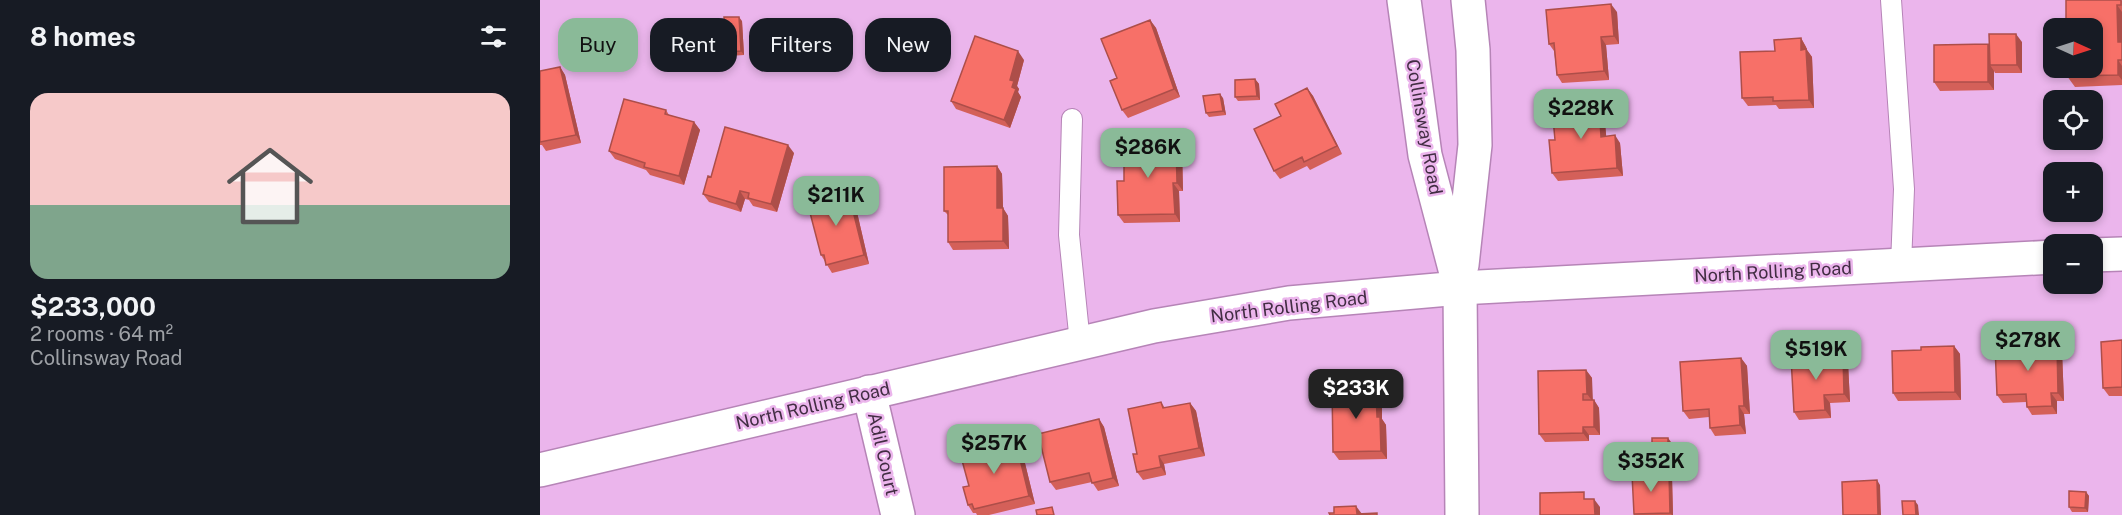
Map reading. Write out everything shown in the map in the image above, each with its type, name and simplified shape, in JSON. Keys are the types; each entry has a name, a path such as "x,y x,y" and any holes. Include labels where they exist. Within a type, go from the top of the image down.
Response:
{"main road":[{"name":"Collinsway Road","path":"1404,0 1425,155 1460,288"},
{"name":"Collinsway Road","path":"1462,515 1460,288 1475,145 1473,50 1468,0"},
{"path":"2103,255 2122,254"},
{"name":"North Rolling Road","path":"540,470 1154,326 1289,303 1460,288 2043,259"},
{"name":"Adil Court","path":"869,392 898,515"}],"lane":[{"path":"1891,0 1904,189 1901,265"},
{"path":"1072,119 1069,235 1080,343"}],"building":[{"path":"2066,0 2121,0 2121,5 2117,5 2118,42 2122,42 2122,60 2118,60 2118,75 2103,75 2103,18 2066,18"},
{"path":"1611,4 1614,36 1601,37 1604,71 1557,75 1554,43 1549,44 1546,10"},
{"path":"739,17 741,51 737,51 737,18 724,18"},
{"path":"1150,20 1174,89 1122,110 1110,81 1117,78 1101,39"},
{"path":"1989,34 2016,34 2017,65 1990,65"},
{"path":"975,36 1018,51 1010,80 1014,81 1012,87 1016,89 1004,120 951,101"},
{"path":"1801,38 1801,50 1806,49 1809,100 1773,101 1773,97 1742,98 1740,52 1775,51 1774,40"},
{"path":"1988,44 1988,82 1934,82 1934,45"},
{"path":"558,67 558,72 561,72 576,135 540,142 540,71"},
{"path":"1255,79 1257,96 1235,97 1235,80"},
{"path":"1307,88 1337,146 1304,162 1302,157 1274,171 1254,129 1281,116 1275,104"},
{"path":"1220,94 1223,111 1206,113 1203,96"},
{"path":"624,99 666,110 665,114 694,122 679,176 644,167 645,163 609,151"},
{"path":"1599,103 1601,137 1615,135 1617,168 1552,173 1549,140 1555,140 1552,107"},
{"path":"725,127 788,145 771,204 748,198 749,193 740,191 736,204 703,194 708,176 711,177"},
{"path":"1176,141 1177,183 1173,183 1175,214 1118,215 1117,181 1124,181 1124,142"},
{"path":"997,166 997,208 1003,208 1003,241 948,242 948,211 944,211 944,167"},
{"path":"847,187 864,255 826,265 824,255 821,255 808,205 829,200 827,191"},
{"path":"2122,340 2122,387 2103,388 2101,342"},
{"path":"2057,344 2058,393 2051,393 2052,406 2027,407 2026,394 1997,395 1995,346"},
{"path":"1954,346 1955,392 1893,393 1892,351"},
{"path":"1843,355 1844,394 1824,395 1825,410 1794,412 1791,357"},
{"path":"1741,358 1744,406 1739,406 1740,425 1710,428 1709,409 1683,411 1680,362"},
{"path":"1586,370 1587,394 1583,394 1583,400 1594,400 1594,427 1583,427 1583,433 1539,434 1538,371"},
{"path":"1376,387 1381,451 1333,452 1332,388"},
{"path":"1161,402 1163,408 1190,403 1199,448 1159,456 1161,467 1137,472 1133,454 1137,454 1128,409"},
{"path":"1099,419 1113,478 1092,483 1089,473 1050,482 1038,434"},
{"path":"1652,438 1668,438 1668,457 1652,458"},
{"path":"1015,439 1029,496 974,509 972,504 968,505 963,487 969,486 960,453"},
{"path":"1669,473 1670,513 1634,514 1632,474"},
{"path":"1877,480 1878,515 1843,515 1842,482"},
{"path":"2069,491 2086,492 2085,508 2069,507"},
{"path":"1584,492 1584,499 1594,499 1595,515 1540,515 1540,493"},
{"path":"1902,501 1915,501 1916,515 1903,515"},
{"path":"1356,506 1357,514 1377,513 1377,515 1330,515 1329,513 1334,513 1334,507"},
{"path":"1052,507 1054,515 1037,515 1036,510"}]}
